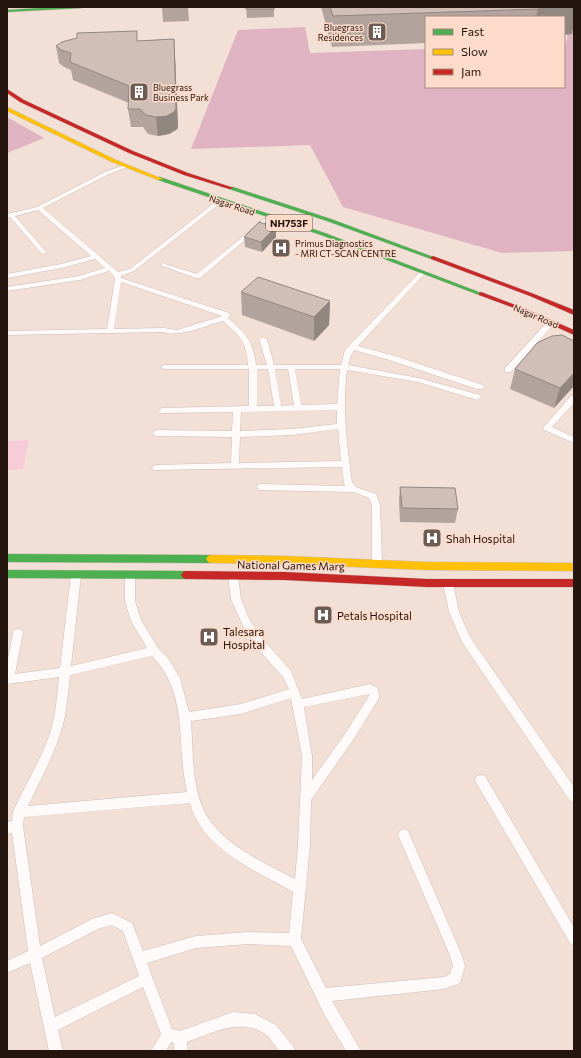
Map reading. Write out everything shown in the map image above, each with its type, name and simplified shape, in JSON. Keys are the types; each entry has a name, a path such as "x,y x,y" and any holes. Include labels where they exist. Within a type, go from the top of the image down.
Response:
{"main road":[{"path":"7,10 35,7"},
{"path":"7,10 82,7"},
{"name":"Nagar Road","path":"7,91 22,101 131,152 186,174 335,222 532,295 574,313"},
{"name":"Nagar Road","path":"7,109 127,166 171,184 315,232 519,308 574,333"},
{"name":"National Games Marg","path":"7,558 285,560 426,566 574,567"},
{"path":"7,568 64,566 304,566 358,568 377,563"},
{"path":"7,564 359,573 378,581"},
{"name":"National Games Marg","path":"7,574 326,577 378,581 448,583 574,584"}],"street":[{"path":"44,253 9,216 39,208 107,173 127,166"},
{"path":"117,277 132,270 220,201"},
{"path":"39,208 110,269 117,277 226,315 224,318 244,335 247,340 254,386 253,409"},
{"path":"162,265 198,277 269,217"},
{"path":"7,276 62,266 95,257"},
{"path":"7,289 80,278 110,269"},
{"path":"353,489 348,484 339,407 343,366 348,352 422,272"},
{"path":"110,331 117,277"},
{"path":"7,333 164,330 176,332 224,318"},
{"path":"508,370 551,323"},
{"path":"263,339 271,367 278,409"},
{"path":"353,347 392,358 480,387"},
{"path":"164,367 343,366 419,380 476,397"},
{"path":"291,367 298,408"},
{"path":"574,398 547,428 574,440"},
{"path":"162,411 339,407"},
{"path":"235,466 236,409"},
{"path":"156,434 292,432 341,426"},
{"path":"156,468 345,464"},
{"path":"260,487 353,489 374,496 376,504 377,563"},
{"path":"56,1051 35,955 12,827 48,752 56,730 66,672 76,575"},
{"path":"130,575 130,601 136,621 154,651 164,661 176,681 185,717 190,781 197,809 213,834 244,858 300,889"},
{"path":"233,576 236,599 246,624 263,647 288,674 295,692 307,756 304,845 295,940 329,1009 354,1051"},
{"path":"448,583 454,612 466,639 574,797"},
{"path":"18,634 8,680 66,672 154,651"},
{"path":"298,704 370,689 374,691 374,697 350,738 305,799"},
{"path":"185,717 241,709 295,692"},
{"path":"481,780 574,939"},
{"path":"19,812 105,803 194,797"},
{"path":"323,995 444,983 455,978 459,966 455,953 404,835"},
{"path":"7,967 35,955 96,923 112,919 128,927 161,1019 176,1042"},
{"path":"139,959 196,942 248,938 295,940"},
{"path":"51,1026 146,979"},
{"path":"158,1051 176,1042 234,1019 255,1021 271,1030 288,1051"}],"shaded area":[{"path":"571,16 574,16 574,251 502,253 343,207 310,145 191,149 238,30 305,27 310,53 425,49 425,88 565,88 566,44"},
{"path":"7,117 44,138 7,153"},
{"path":"29,440 23,469 7,470 7,441"}],"building":[{"path":"246,7 274,7 274,9 246,9"},
{"path":"330,7 551,7 538,9 333,16"},
{"name":"Bluegrass Business Park","path":"137,31 137,41 174,39 176,109 167,116 156,117 146,115 140,109 128,109 129,86 70,62 71,53 61,50 56,46 62,42 77,38 77,33"},
{"path":"259,222 276,227 261,242 244,237"},
{"path":"258,277 330,301 314,317 241,292"},
{"path":"562,335 574,341 574,373 560,388 515,369 537,343 552,336"},
{"path":"400,487 455,488 458,509 402,508"}],"traffic: fast":[{"path":"7,11 82,7"},
{"path":"160,179 323,234 481,294"},
{"path":"231,188 329,220 433,258"},
{"path":"7,558 211,559"},
{"path":"7,574 186,575"}],"traffic: slow":[{"path":"7,109 114,161 160,179"},
{"path":"211,559 285,560 426,566 574,567"}],"traffic: jam":[{"path":"7,91 22,101 131,152 186,174 231,188"},
{"path":"433,258 532,295 574,313"},
{"path":"481,294 519,308 574,333"},
{"path":"186,575 285,576 427,583 574,583"}],"place":[{"name":"Bluegrass Residences","path":"377,32"},
{"name":"Bluegrass Business Park","path":"139,92"},
{"name":"Primus Diagnostics - MRI CT-SCAN CENTRE","path":"281,248"},
{"name":"Shah Hospital","path":"432,538"},
{"name":"Petals Hospital","path":"323,615"},
{"name":"Talesara Hospital","path":"209,637"}]}
